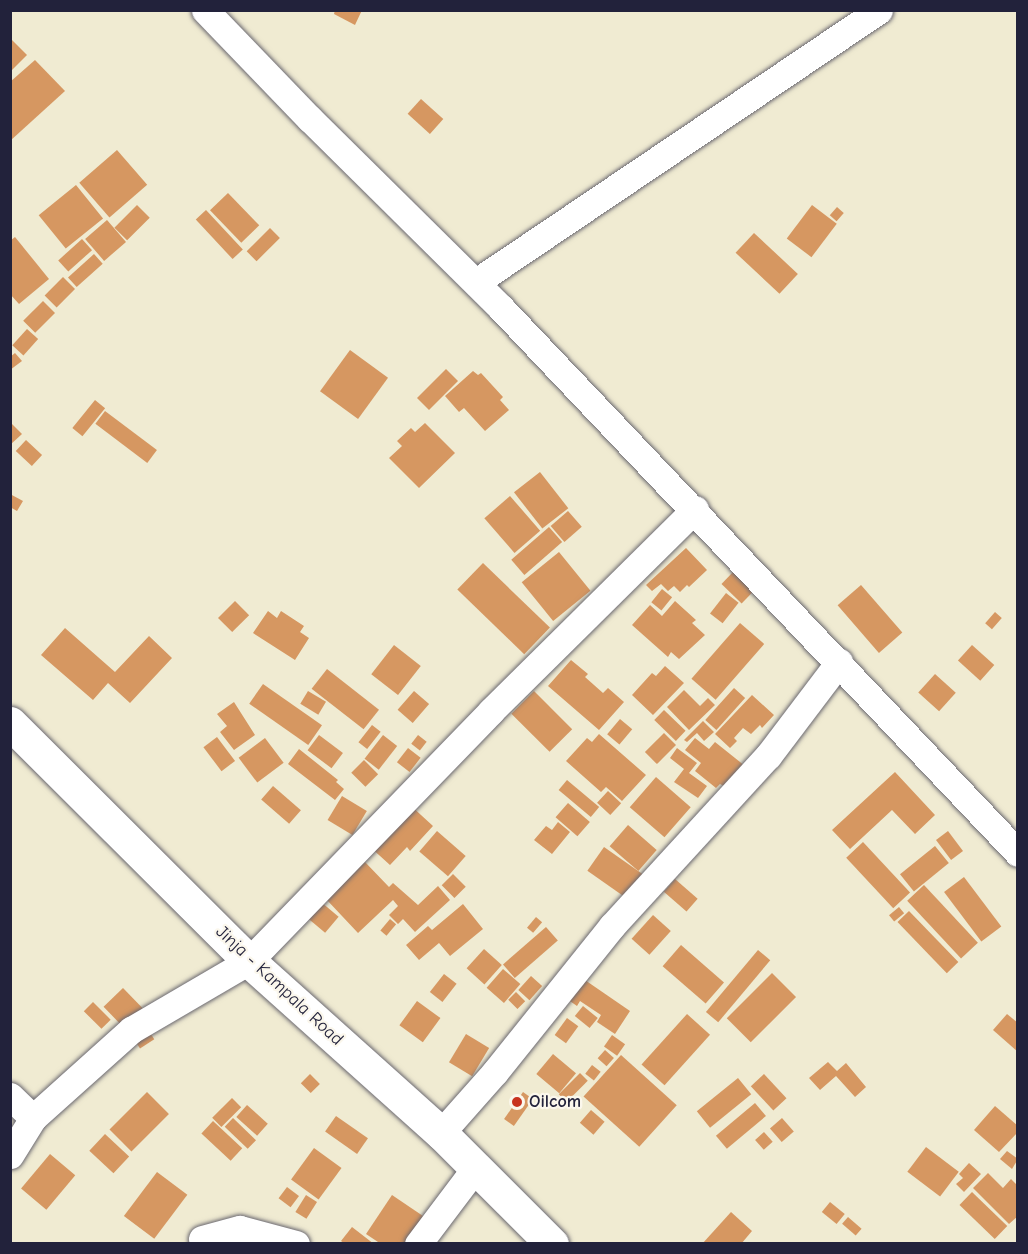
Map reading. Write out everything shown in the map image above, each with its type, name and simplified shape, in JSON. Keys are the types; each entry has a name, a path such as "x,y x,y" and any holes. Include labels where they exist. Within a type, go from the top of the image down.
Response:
{"highway":[{"name":"Jinja - Kampala Road","path":"10,723 249,961 441,1133 552,1244"}],"street":[{"path":"205,10 310,119 476,282 839,662 1017,853"},
{"path":"476,282 879,10"},
{"path":"10,1155 33,1118 131,1030 249,961 500,703 694,509"},
{"path":"441,1133 502,1063 612,926 768,756 839,662"},
{"path":"10,1096 33,1118"},
{"path":"418,1244 476,1167"},
{"path":"202,1239 240,1229 296,1244"}],"building":[{"path":"335,10 362,10 355,25 334,14"},
{"path":"12,40 27,55 10,72 10,41"},
{"path":"35,60 65,91 10,141 10,82"},
{"path":"421,99 443,119 430,134 408,114"},
{"path":"117,150 147,185 109,218 79,183"},
{"path":"76,185 103,218 66,249 39,215"},
{"path":"228,193 259,225 241,243 210,210"},
{"path":"137,205 150,218 127,240 114,228"},
{"path":"812,205 837,224 811,257 787,239"},
{"path":"837,207 844,213 837,221 830,215"},
{"path":"206,210 243,249 233,259 196,220"},
{"path":"107,220 126,242 104,261 85,239"},
{"path":"270,228 280,238 257,261 247,251"},
{"path":"754,233 798,274 779,294 736,253"},
{"path":"15,237 49,279 19,304 10,294 10,241"},
{"path":"82,239 92,250 68,272 58,260"},
{"path":"94,254 103,264 77,287 68,277"},
{"path":"63,277 75,289 57,307 45,295"},
{"path":"43,301 55,313 35,333 23,321"},
{"path":"27,329 38,339 23,355 12,345"},
{"path":"350,350 388,378 358,419 320,391"},
{"path":"15,353 22,361 10,370 10,357"},
{"path":"446,369 458,381 429,410 417,398"},
{"path":"473,371 478,375 481,373 503,397 500,400 509,410 485,431 464,408 459,412 445,396"},
{"path":"95,400 105,408 82,436 72,428"},
{"path":"105,411 157,450 147,463 95,424"},
{"path":"10,422 22,434 10,445"},
{"path":"425,423 455,453 419,488 389,458 402,446 397,441 411,428 415,432"},
{"path":"26,440 42,455 32,466 16,451"},
{"path":"540,472 568,508 542,529 514,492"},
{"path":"10,494 23,501 17,511 10,507"},
{"path":"510,496 540,531 515,553 484,518"},
{"path":"568,511 582,527 564,542 551,526"},
{"path":"549,527 562,542 524,575 511,560"},
{"path":"686,548 707,570 689,587 687,585 680,592 674,586 668,591 661,584 652,591 646,585"},
{"path":"559,552 590,591 553,621 522,582"},
{"path":"483,563 550,628 524,654 457,590"},
{"path":"734,571 754,590 742,603 721,584"},
{"path":"861,585 902,633 879,653 838,605"},
{"path":"662,589 672,597 661,610 651,602"},
{"path":"726,593 739,603 723,623 710,613"},
{"path":"235,601 249,615 232,632 218,618"},
{"path":"675,601 696,620 692,623 705,635 679,659 671,652 668,657 632,625 650,605 662,616"},
{"path":"268,611 277,618 281,611 304,626 300,632 309,638 295,660 253,633"},
{"path":"995,612 1002,618 992,629 985,623"},
{"path":"740,623 764,644 716,700 691,679"},
{"path":"65,628 115,672 149,636 172,658 130,703 108,683 93,700 41,655"},
{"path":"394,645 421,666 398,695 371,674"},
{"path":"972,645 994,665 980,681 958,661"},
{"path":"571,660 588,674 585,677 603,693 608,688 624,702 599,730 548,686"},
{"path":"665,666 684,683 653,715 632,695 652,673 656,676"},
{"path":"327,669 379,710 364,729 312,689"},
{"path":"935,674 956,693 939,711 918,693"},
{"path":"263,684 322,725 308,745 249,704"},
{"path":"734,688 745,698 716,730 705,720"},
{"path":"684,690 700,706 708,698 715,705 689,730 667,707"},
{"path":"308,691 326,702 318,715 300,704"},
{"path":"414,691 429,704 413,723 398,710"},
{"path":"534,691 572,729 550,752 511,714"},
{"path":"752,695 774,715 762,728 760,725 751,734 743,728 734,738 737,741 730,748 715,734"},
{"path":"234,702 255,735 234,750 220,732 227,726 217,714"},
{"path":"664,710 686,731 676,741 654,720"},
{"path":"620,719 632,729 619,745 607,734"},
{"path":"703,721 714,732 704,741 697,733 687,742 684,740"},
{"path":"372,725 381,732 367,749 358,742"},
{"path":"664,733 676,745 657,764 645,752"},
{"path":"599,734 646,775 622,801 606,787 601,792 566,761 587,738 592,742"},
{"path":"319,735 343,753 332,768 308,750"},
{"path":"383,735 397,746 379,770 365,759"},
{"path":"418,735 427,742 420,750 411,744"},
{"path":"217,737 235,761 221,771 203,747"},
{"path":"265,738 284,763 257,783 239,758"},
{"path":"695,738 709,749 715,742 745,766 724,786 720,784 716,788 695,771 701,763 685,750"},
{"path":"408,748 421,758 410,772 397,762"},
{"path":"677,748 697,763 689,773 707,786 698,798 674,782 684,769 670,758"},
{"path":"299,749 338,780 336,782 344,789 335,800 288,764"},
{"path":"364,760 378,774 365,787 351,773"},
{"path":"895,772 935,815 915,834 892,810 850,849 832,830"},
{"path":"656,777 691,807 664,837 630,807"},
{"path":"567,780 599,807 591,817 559,790"},
{"path":"273,786 301,810 289,824 261,800"},
{"path":"608,791 621,803 610,815 597,803"},
{"path":"342,796 367,811 352,835 328,820"},
{"path":"568,803 590,822 577,836 556,817"},
{"path":"409,804 433,826 410,851 407,847 390,865 369,846"},
{"path":"558,822 570,832 552,854 534,840 546,826 552,830"},
{"path":"628,825 657,850 638,871 610,846"},
{"path":"437,831 466,856 448,876 419,851"},
{"path":"948,831 963,851 951,860 936,840"},
{"path":"863,842 910,892 893,908 846,858"},
{"path":"935,846 949,863 914,891 900,874"},
{"path":"604,847 645,876 628,899 587,871"},
{"path":"365,862 389,887 393,883 418,905 438,886 450,900 415,932 403,919 398,924 389,915 398,906 393,900 358,933 326,899"},
{"path":"453,874 466,887 454,898 442,885"},
{"path":"964,877 1001,927 981,942 944,892"},
{"path":"675,879 698,899 686,912 664,892"},
{"path":"924,885 978,943 961,958 907,901"},
{"path":"321,902 339,917 325,933 308,918"},
{"path":"463,904 483,929 450,956 439,943 419,960 406,945 428,926 432,930"},
{"path":"899,907 904,913 894,921 889,915"},
{"path":"909,911 958,962 947,973 897,922"},
{"path":"653,915 671,931 649,955 632,939"},
{"path":"536,917 542,922 533,933 527,928"},
{"path":"390,919 396,924 386,936 380,930"},
{"path":"546,927 558,941 515,978 503,964"},
{"path":"681,945 724,982 706,1004 663,966"},
{"path":"484,949 502,965 484,984 467,968"},
{"path":"758,950 770,960 718,1022 706,1012"},
{"path":"503,969 520,984 504,1003 487,988"},
{"path":"772,973 796,997 751,1042 727,1018"},
{"path":"444,974 457,984 442,1002 430,992"},
{"path":"531,976 542,986 529,1000 518,990"},
{"path":"582,978 630,1011 615,1034 597,1022 601,1015 580,1001 577,1006 567,999"},
{"path":"123,988 143,1009 124,1028 104,1007"},
{"path":"516,992 525,1001 517,1009 508,1000"},
{"path":"417,1001 440,1018 423,1042 399,1025"},
{"path":"93,1002 111,1020 101,1029 84,1011"},
{"path":"583,1006 598,1018 590,1028 575,1016"},
{"path":"687,1014 710,1035 665,1085 641,1065"},
{"path":"1007,1014 1018,1023 1018,1052 993,1030"},
{"path":"567,1018 578,1026 566,1043 555,1035"},
{"path":"145,1025 154,1039 140,1049 131,1034"},
{"path":"466,1034 489,1048 472,1076 449,1062"},
{"path":"612,1035 625,1044 617,1056 604,1046"},
{"path":"605,1050 614,1058 607,1066 598,1058"},
{"path":"553,1054 576,1073 559,1093 536,1074"},
{"path":"621,1055 677,1105 639,1147 584,1097"},
{"path":"828,1062 837,1071 846,1063 866,1087 855,1097 836,1076 820,1090 809,1078"},
{"path":"592,1065 601,1072 594,1080 585,1074"},
{"path":"580,1073 588,1081 567,1102 559,1094"},
{"path":"310,1074 320,1084 311,1093 301,1083"},
{"path":"764,1074 787,1098 773,1110 751,1086"},
{"path":"738,1078 751,1094 710,1128 697,1111"},
{"path":"147,1092 169,1114 131,1151 110,1129"},
{"path":"523,1092 533,1099 514,1126 504,1119"},
{"path":"232,1098 241,1107 221,1127 212,1118"},
{"path":"755,1103 766,1116 727,1149 716,1136"},
{"path":"247,1105 268,1124 257,1136 236,1117"},
{"path":"995,1106 1018,1126 1018,1132 999,1152 974,1130"},
{"path":"591,1110 605,1122 593,1135 580,1123"},
{"path":"336,1116 368,1138 357,1154 325,1132"},
{"path":"233,1118 256,1140 248,1149 225,1127"},
{"path":"782,1118 794,1132 782,1142 770,1128"},
{"path":"213,1121 242,1148 231,1161 201,1133"},
{"path":"764,1132 773,1142 764,1150 755,1140"},
{"path":"105,1134 129,1157 113,1173 89,1151"},
{"path":"926,1147 959,1172 940,1196 907,1172"},
{"path":"314,1148 342,1168 319,1200 291,1180"},
{"path":"1007,1151 1018,1159 1012,1169 1000,1159"},
{"path":"50,1154 75,1175 46,1210 21,1188"},
{"path":"969,1163 981,1174 964,1192 956,1184 963,1178 959,1174"},
{"path":"157,1172 187,1195 154,1239 124,1216"},
{"path":"988,1173 1003,1188 1011,1179 1018,1186 1018,1216 1009,1224 973,1188"},
{"path":"287,1187 299,1196 291,1207 279,1198"},
{"path":"972,1192 1007,1226 995,1239 959,1205"},
{"path":"306,1195 317,1202 306,1219 295,1212"},
{"path":"392,1195 423,1216 404,1244 381,1244 366,1234"},
{"path":"830,1202 845,1214 837,1224 822,1212"},
{"path":"731,1212 752,1231 741,1244 702,1244"},
{"path":"848,1217 862,1229 856,1236 842,1224"},
{"path":"352,1227 374,1244 345,1244 341,1241"}],"place":[{"name":"Oilcom","path":"517,1102"}]}
